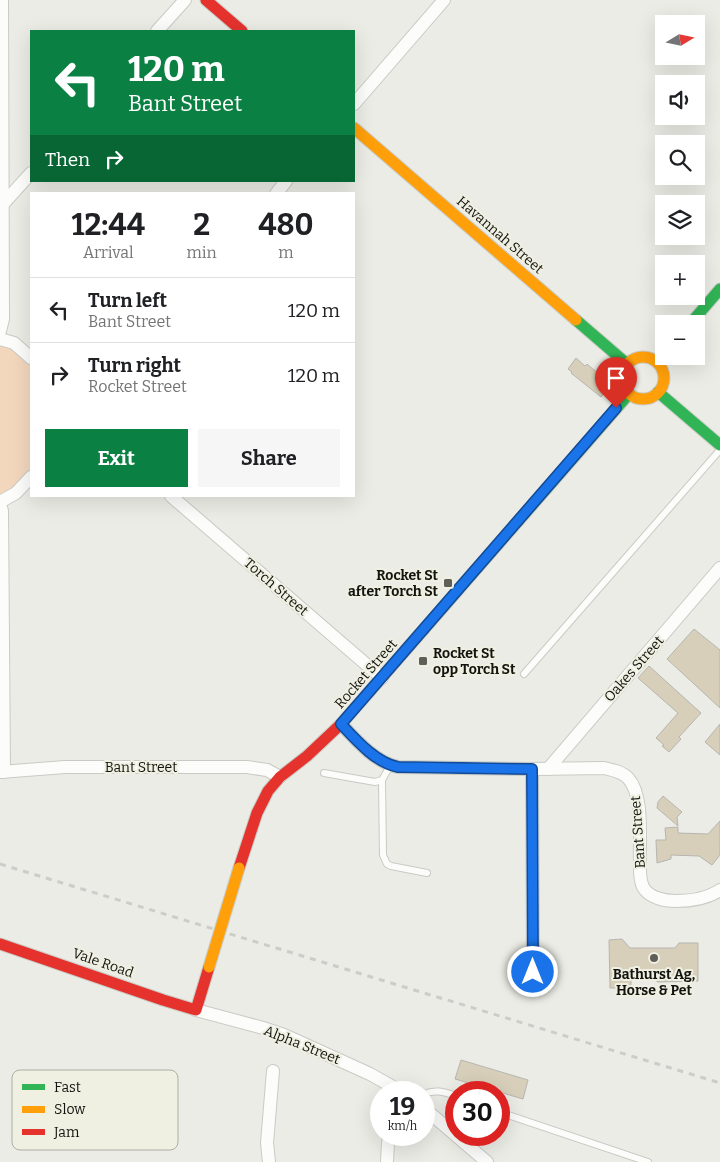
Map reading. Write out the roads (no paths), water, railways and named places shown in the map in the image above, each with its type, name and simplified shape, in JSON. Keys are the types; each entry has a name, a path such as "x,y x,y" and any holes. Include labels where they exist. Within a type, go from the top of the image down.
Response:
{"main road":[{"path":"206,0 241,30"},
{"name":"Havannah Street","path":"355,129 627,364"},
{"path":"698,315 720,289"},
{"path":"655,358 638,357 627,364 623,370 622,383 629,394 641,399 653,396 658,392 664,380 661,365"},
{"path":"658,392 720,445"},
{"name":"Rocket Street","path":"196,1010 257,813 268,791 280,777 307,756 341,724 629,394"},
{"name":"Vale Road","path":"0,944 196,1010"}],"street":[{"path":"0,331 3,319 2,0"},
{"path":"158,30 185,0"},
{"path":"355,103 444,0"},
{"path":"3,204 30,174"},
{"path":"278,192 285,182"},
{"path":"0,339 14,343 30,357"},
{"path":"2,772 2,511 0,503 16,493 30,478"},
{"name":"Torch Street","path":"172,497 382,678"},
{"name":"Oakes Street","path":"548,769 720,568"},
{"path":"341,724 365,749 390,766"},
{"name":"Bant Street","path":"390,766 532,769 604,768 614,770 628,778 634,786 638,799 640,870 643,887 646,891 658,898 668,901 679,901 708,897 720,890"},
{"name":"Bant Street","path":"2,772 65,767 247,767 267,770 280,777"},
{"path":"532,769 533,972"},
{"name":"Alpha Street","path":"196,1010 284,1035 382,1081"},
{"path":"269,1162 267,1143 272,1071"},
{"path":"435,1117 487,1162"},
{"path":"387,1162 388,1146"}],"lane":[{"path":"524,674 720,450"},
{"path":"390,766 382,780 383,856 391,866 428,873"},
{"path":"324,773 375,782 382,780"},
{"path":"510,1116 648,1162"}],"railway":[{"path":"0,864 720,1083"}],"place":[{"name":"Rocket St after Torch St","path":"448,583"},
{"name":"Rocket St opp Torch St","path":"423,661"},
{"name":"Bathurst Ag, Horse & Pet","path":"654,958"}]}
